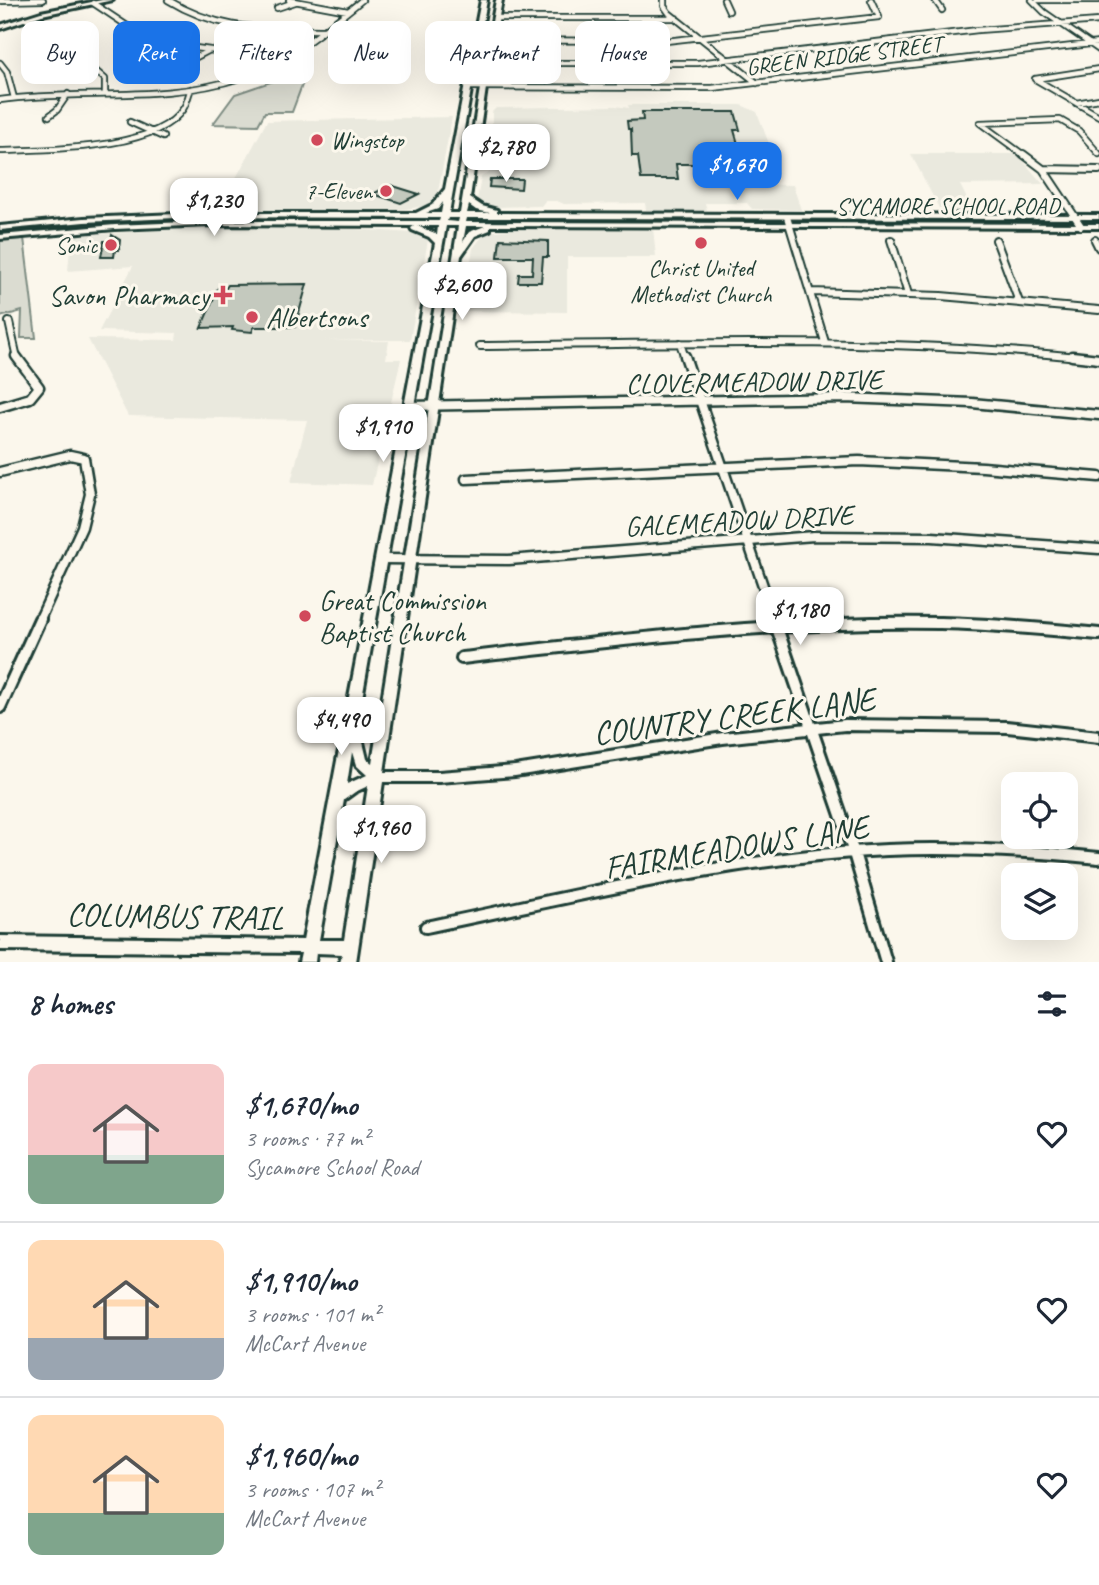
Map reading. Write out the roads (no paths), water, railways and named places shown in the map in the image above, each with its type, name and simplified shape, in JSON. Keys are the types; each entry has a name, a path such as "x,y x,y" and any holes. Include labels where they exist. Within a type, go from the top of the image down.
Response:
{"main road":[{"path":"0,27 110,0"},
{"path":"480,21 484,0"},
{"path":"494,21 499,0"},
{"path":"308,954 468,84"},
{"path":"349,955 484,84"},
{"path":"460,122 466,124 468,132 476,133"},
{"path":"458,133 467,135 468,142 475,146"},
{"path":"409,215 435,207 449,188"},
{"path":"467,200 489,211 528,216"},
{"name":"SYCAMORE SCHOOL ROAD","path":"0,228 409,215 444,220"},
{"name":"SYCAMORE SCHOOL ROAD","path":"289,219 380,224 528,216 643,221"},
{"name":"SYCAMORE SCHOOL ROAD","path":"463,220 504,225 643,221 913,221 1099,217"},
{"name":"SYCAMORE SCHOOL ROAD","path":"913,221 1099,226"},
{"name":"SYCAMORE SCHOOL ROAD","path":"0,237 83,224"},
{"path":"380,224 416,228 432,235 440,244"},
{"path":"457,260 472,234 504,225"},
{"path":"429,302 450,302"},
{"path":"352,716 361,761 377,777"},
{"name":"COUNTRY CREEK LANE","path":"377,777 439,777 515,771 723,738 812,728 905,724 1007,727 1099,737"},
{"path":"336,798 350,788 377,777"},
{"name":"COLUMBUS TRAIL","path":"0,943 349,955"}],"street":[{"path":"0,1 43,0"},
{"path":"167,0 197,18 220,25 324,30"},
{"path":"289,0 348,11"},
{"path":"314,36 362,0"},
{"path":"664,0 664,6 676,18 757,83"},
{"path":"724,0 729,11"},
{"path":"561,40 650,41 701,38 879,17 871,0"},
{"path":"935,0 942,10"},
{"path":"1032,0 1058,23 1099,50"},
{"path":"1038,0 1099,0"},
{"path":"277,8 295,2"},
{"path":"93,3 149,39 175,47 214,52"},
{"path":"495,18 676,18"},
{"path":"25,19 46,27 105,79 105,93"},
{"path":"561,63 674,64 728,60 1058,23 1099,21"},
{"name":"GREEN RIDGE STREET","path":"467,88 679,90 1099,43"},
{"path":"200,55 208,51"},
{"path":"0,62 7,72 15,97"},
{"path":"1099,69 1035,79 1099,116"},
{"path":"0,74 7,72"},
{"path":"0,100 15,97 191,89 218,84"},
{"path":"0,151 112,143 153,133 167,127 184,109 191,89"},
{"path":"49,116 57,110 68,94"},
{"path":"1076,103 1099,99"},
{"path":"1081,226 1043,169 980,124 1060,120 1079,131 1099,154"},
{"path":"130,122 163,137"},
{"path":"1043,169 1099,170"},
{"path":"789,221 825,342"},
{"path":"891,240 908,294"},
{"path":"996,240 1019,302"},
{"path":"1095,240 1099,248"},
{"path":"811,292 908,294 1099,310"},
{"path":"0,407 30,398 37,393 39,387 16,356 9,322"},
{"path":"480,346 825,342 975,347 1099,359"},
{"path":"680,343 854,853 886,962"},
{"path":"0,347 12,344"},
{"name":"CLOVERMEADOW DRIVE","path":"409,406 513,407 827,398 932,400 1099,415"},
{"path":"0,472 70,455 80,456 84,458 90,494 82,527 0,707"},
{"path":"466,479 721,465 859,461 925,463 1099,477"},
{"name":"GALEMEADOW DRIVE","path":"382,559 509,560 814,536 932,537 1099,550"},
{"path":"461,658 667,634 777,626 939,622 1099,634"},
{"name":"FAIRMEADOWS LANE","path":"426,927 753,864 854,853 952,848 1099,858"}],"place":[{"name":"Wingstop","path":"317,140"},
{"name":"7-Eleven","path":"386,191"},
{"name":"Christ United Methodist Church","path":"701,243"},
{"name":"Sonic","path":"111,245"},
{"name":"Savon Pharmacy","path":"223,295"},
{"name":"Albertsons","path":"252,317"},
{"name":"Great Commission Baptist Church","path":"305,616"}]}
